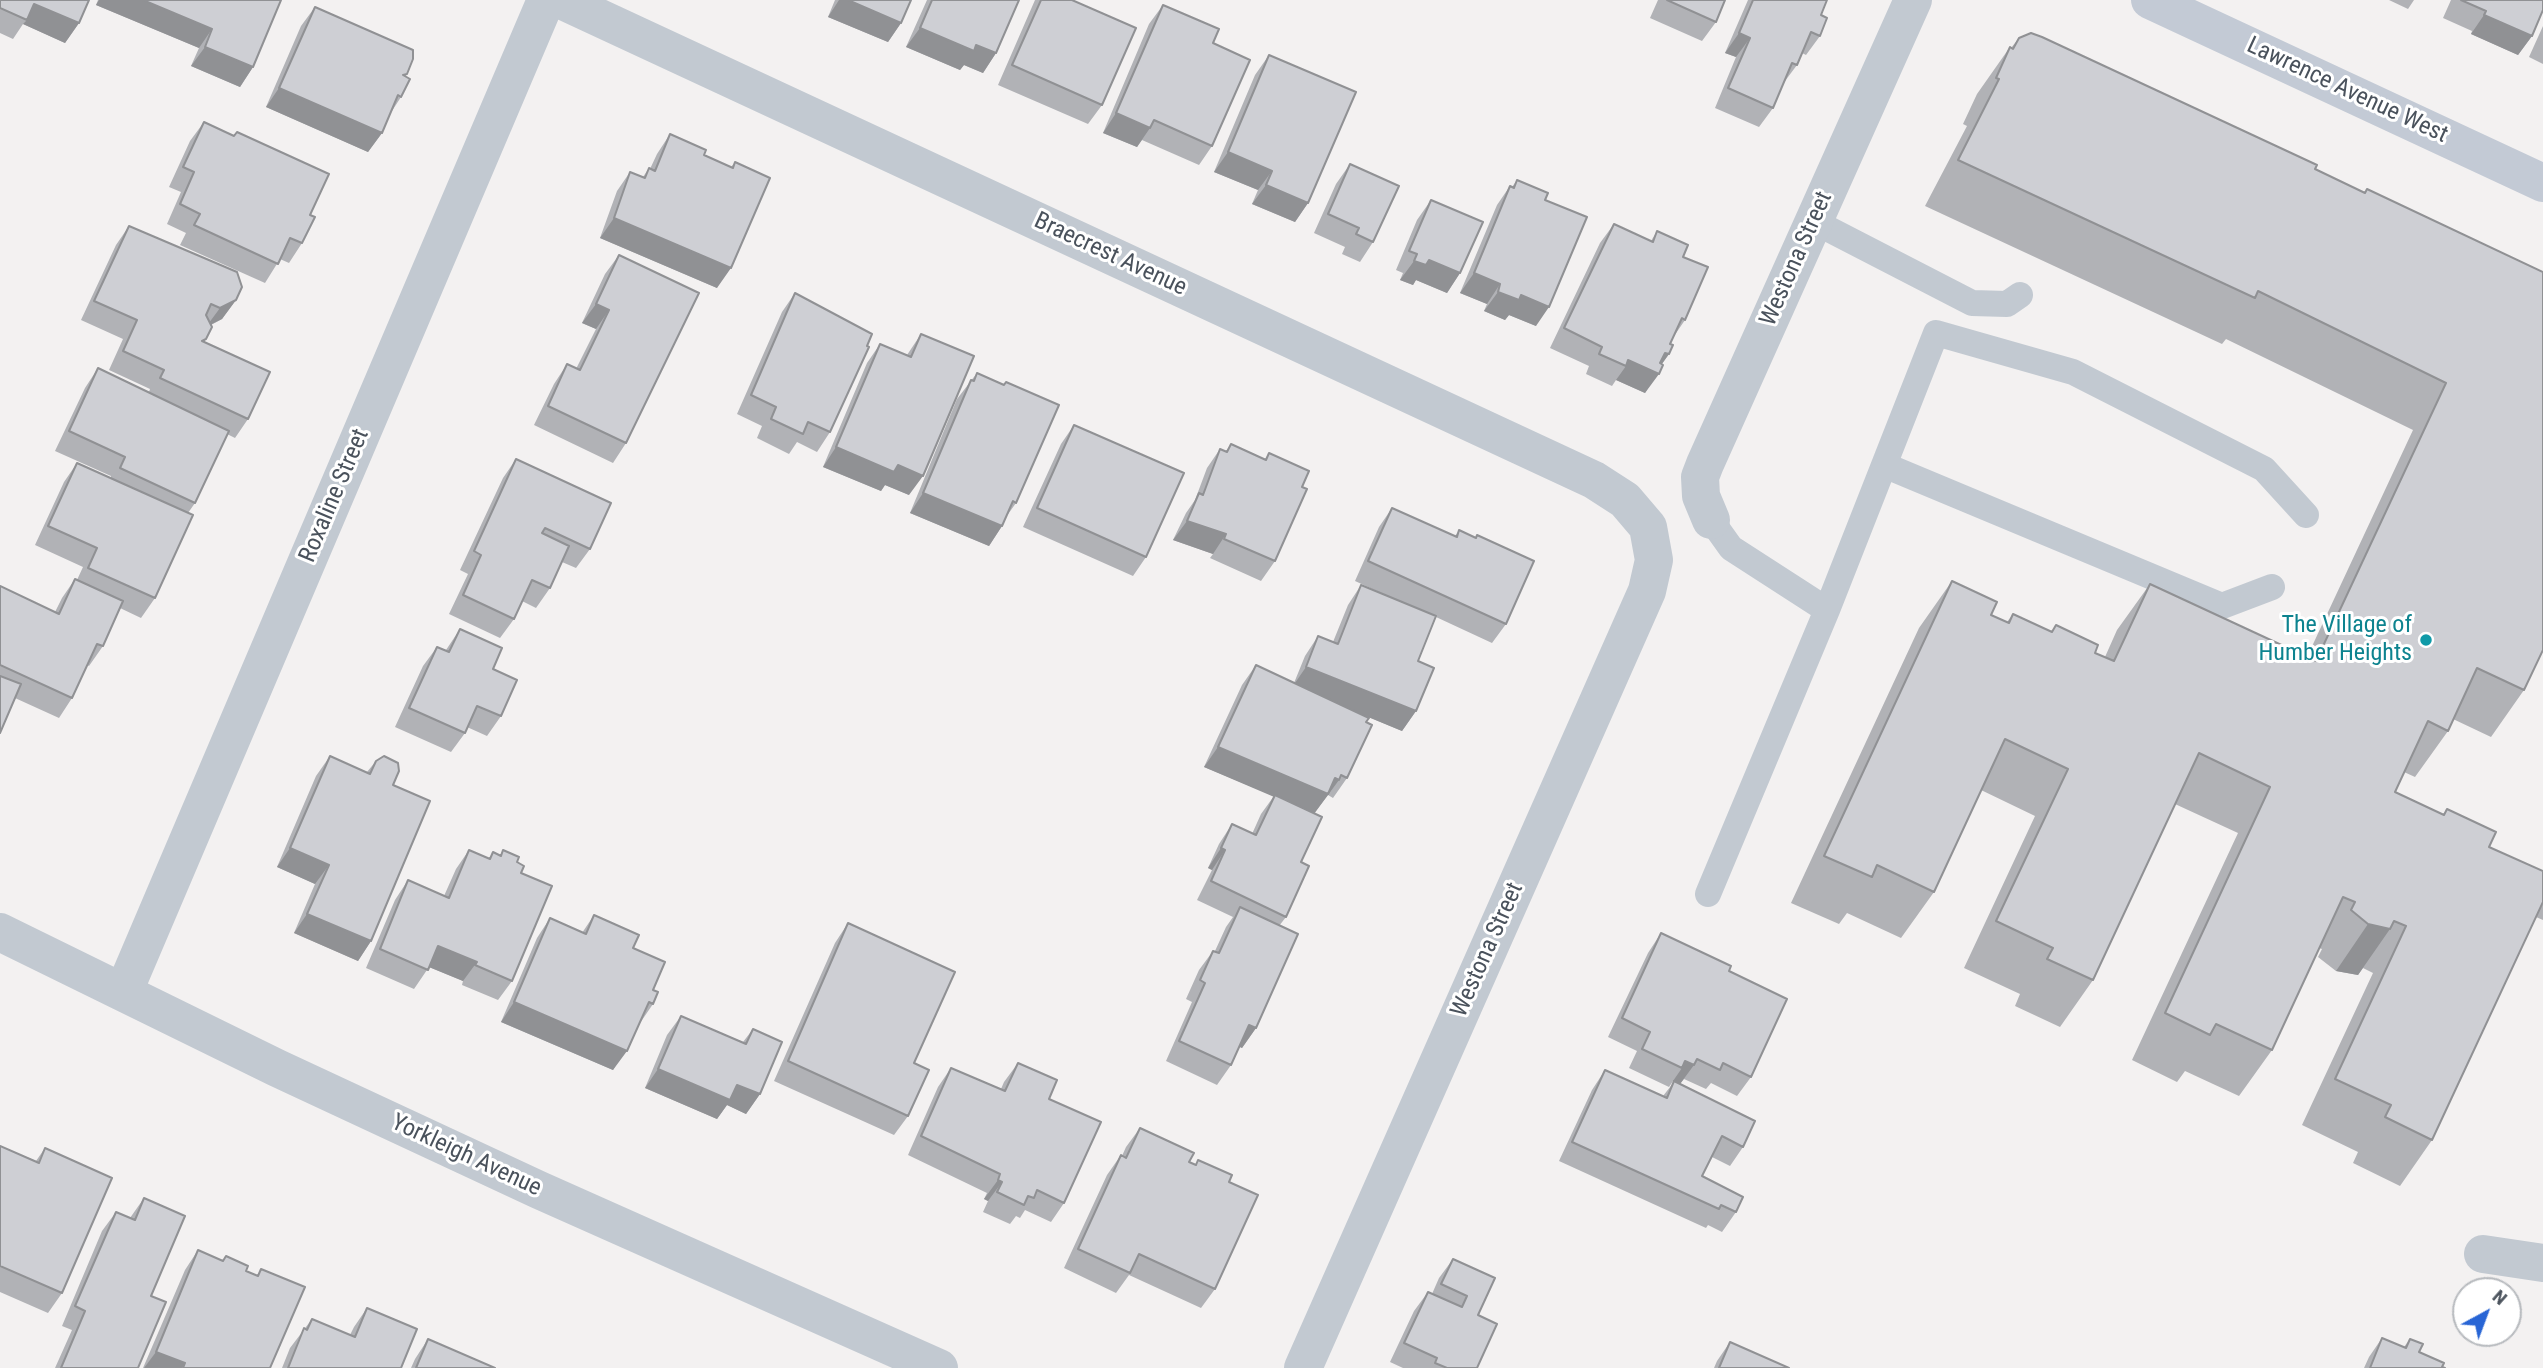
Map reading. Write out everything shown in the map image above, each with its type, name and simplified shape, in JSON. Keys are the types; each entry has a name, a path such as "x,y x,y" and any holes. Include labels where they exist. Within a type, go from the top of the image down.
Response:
{"main road":[{"name":"Lawrence Avenue West","path":"2150,0 2543,183"}],"street":[{"name":"Roxaline Street","path":"124,991 547,0"},
{"name":"Braecrest Avenue","path":"561,0 1594,480 1626,500 1648,527"},
{"name":"Westona Street","path":"1711,520 1701,496 1700,477 1704,464 1913,0"},
{"name":"Westona Street","path":"1303,1368 1647,591 1654,560 1648,527"},
{"name":"Yorkleigh Avenue","path":"0,932 277,1068 539,1190 939,1368"},
{"path":"2483,1254 2543,1263"}],"lane":[{"path":"1813,221 1972,303 2007,304 2020,295"},
{"path":"1708,894 1827,610 1936,333 2073,372 2264,469 2306,515"},
{"path":"1884,465 2221,606 2272,587"},
{"path":"1711,520 1731,548 1827,610"}],"building":[{"path":"0,0 89,0 79,23 34,4 27,20 0,8"},
{"path":"143,0 281,0 253,67 205,47 212,29"},
{"path":"848,0 911,0 901,23"},
{"path":"932,0 1019,0 996,53 976,45 974,51 920,28"},
{"path":"1041,0 1072,0 1136,28 1102,105 1012,65"},
{"path":"1667,0 1725,0 1716,22"},
{"path":"1753,0 1827,0 1821,15 1827,18 1820,36 1811,32 1797,65 1792,63 1773,108 1728,88 1750,38 1739,33"},
{"path":"2461,0 2543,0 2543,10 2532,36 2484,15 2486,11"},
{"path":"1163,5 1219,29 1213,43 1250,60 1212,146 1154,120 1150,128 1116,113"},
{"path":"315,7 413,50 413,59 407,74 403,75 410,79 401,97 398,95 382,133 279,88"},
{"name":"The Village of Humber Heights","path":"2031,33 2317,165 2315,169 2365,193 2367,189 2543,272 2543,650 2524,690 2477,668 2448,731 2428,721 2395,792 2444,815 2447,809 2496,832 2489,847 2543,871 2543,902 2432,1140 2385,1117 2391,1105 2335,1079 2406,926 2394,921 2390,929 2368,924 2351,910 2355,902 2343,897 2272,1050 2216,1024 2210,1035 2165,1013 2270,787 2199,753 2093,980 2047,959 2053,948 1996,921 2068,769 2005,739 1934,892 1877,865 1872,877 1824,856 1952,581 1997,602 1991,615 2009,623 2013,614 2052,632 2056,625 2098,645 2095,653 2114,661 2150,584 2316,661 2446,383 2258,291 2255,298 1958,160 1999,79 1996,78 2010,47 2013,49 2019,38"},
{"path":"1269,55 1356,92 1308,203 1266,185 1272,171 1228,152"},
{"path":"204,122 234,136 237,132 329,174 310,215 315,217 302,243 290,238 278,264 194,225 200,214 180,204 194,172 183,167"},
{"path":"670,134 706,150 704,155 733,168 735,162 770,178 731,268 614,218 630,172 645,178 649,168 655,171"},
{"path":"1350,164 1399,186 1373,242 1356,234 1359,228 1328,214"},
{"path":"1517,180 1548,193 1545,200 1587,217 1549,307 1521,295 1519,300 1498,292 1500,284 1474,273 1510,186 1514,188"},
{"path":"1431,200 1483,222 1460,273 1429,260 1426,265 1414,261 1417,254 1409,251"},
{"path":"1614,224 1653,242 1657,231 1688,245 1683,257 1708,267 1685,320 1682,318 1670,344 1673,345 1669,354 1665,353 1660,363 1663,365 1659,374 1628,360 1626,366 1599,354 1602,347 1564,328"},
{"path":"129,226 237,272 242,287 236,300 220,308 211,304 206,315 212,327 202,341 270,372 248,419 160,378 164,370 123,351 137,320 94,301"},
{"path":"619,255 699,293 626,443 548,406 567,364 580,370 609,310 596,304"},
{"path":"795,293 872,334 867,346 869,347 830,432 808,422 803,434 771,419 776,407 751,395"},
{"path":"921,334 974,356 923,476 898,465 894,472 836,447 880,344 911,357"},
{"path":"98,368 229,431 195,503 120,468 125,457 69,431"},
{"path":"977,373 1004,385 1006,382 1059,405 1016,503 1013,501 1002,526 923,493 971,380 974,381"},
{"path":"1074,425 1184,473 1146,557 1037,508"},
{"path":"1231,444 1266,460 1269,453 1309,471 1302,487 1307,489 1275,561 1224,539 1226,534 1187,521 1199,493 1203,495 1220,449 1227,452"},
{"path":"516,459 611,503 590,549 545,528 542,533 569,546 550,588 532,580 514,619 463,595 481,555 474,551"},
{"path":"77,463 193,515 155,598 88,568 97,548 48,526"},
{"path":"1392,508 1457,537 1459,530 1476,538 1477,535 1534,561 1506,624 1368,561"},
{"path":"75,579 123,601 103,646 97,644 72,698 0,665 0,586 59,614"},
{"path":"1361,585 1436,616 1418,661 1434,668 1416,711 1306,667 1318,636 1338,644"},
{"path":"460,629 502,648 493,669 517,680 501,716 477,706 465,733 409,708 437,647 449,652"},
{"path":"1256,665 1369,718 1366,722 1372,725 1347,778 1341,775 1339,780 1335,778 1328,794 1218,747"},
{"path":"0,676 21,684 0,733"},
{"path":"330,756 370,774 376,761 384,756 398,763 399,771 393,785 430,801 371,941 307,914 329,865 290,848"},
{"path":"1275,795 1322,817 1301,862 1309,866 1286,917 1211,881 1225,850 1221,848 1232,824 1256,835"},
{"path":"469,850 490,859 493,852 501,856 503,850 519,857 517,862 524,866 521,873 552,886 512,981 475,965 477,962 438,946 428,970 380,949 408,880 449,898"},
{"path":"1240,907 1298,934 1256,1028 1249,1025 1231,1065 1179,1041 1205,983 1200,980 1213,951 1219,953"},
{"path":"594,915 639,935 633,948 665,962 653,990 658,992 653,1004 649,1002 627,1051 514,1002 550,918 586,934"},
{"path":"848,923 955,972 914,1063 929,1070 908,1116 788,1061"},
{"path":"1661,933 1731,966 1729,971 1787,999 1751,1077 1723,1063 1720,1070 1697,1059 1694,1065 1685,1061 1682,1068 1642,1049 1650,1032 1622,1018"},
{"path":"681,1016 746,1044 753,1029 782,1042 760,1094 737,1085 730,1100 658,1069"},
{"path":"1018,1063 1057,1080 1049,1099 1101,1122 1064,1203 1037,1190 1034,1198 1028,1196 1024,1205 997,1192 1002,1182 998,1180 1000,1174 921,1136 951,1068 1005,1091"},
{"path":"1605,1070 1667,1098 1674,1081 1755,1121 1743,1147 1722,1136 1702,1176 1743,1197 1736,1212 1721,1205 1719,1209 1572,1142"},
{"path":"1140,1128 1194,1153 1189,1162 1196,1165 1198,1160 1232,1175 1229,1182 1258,1195 1215,1289 1139,1254 1130,1273 1078,1249 1121,1155 1126,1158"},
{"path":"0,1146 39,1163 45,1148 112,1178 62,1293 0,1266"},
{"path":"144,1198 185,1216 151,1296 166,1302 138,1368 61,1368 85,1311 75,1306 116,1212 135,1220"},
{"path":"198,1250 223,1261 226,1256 248,1266 246,1271 258,1276 261,1269 305,1287 270,1368 183,1368 185,1363 156,1352"},
{"path":"1453,1259 1495,1278 1478,1315 1497,1324 1477,1368 1447,1368 1435,1363 1437,1358 1404,1343 1428,1292 1462,1307 1467,1296 1441,1284"},
{"path":"367,1308 417,1329 401,1368 288,1368 304,1328 307,1330 312,1319 355,1337"},
{"path":"2382,1338 2406,1348 2410,1339 2423,1344 2419,1352 2444,1363 2442,1367 2445,1368 2370,1368"},
{"path":"428,1339 495,1368 416,1368"},
{"path":"1730,1342 1789,1368 1719,1368"}],"place":[{"name":"The Village of Humber Heights","path":"2426,640"}]}
